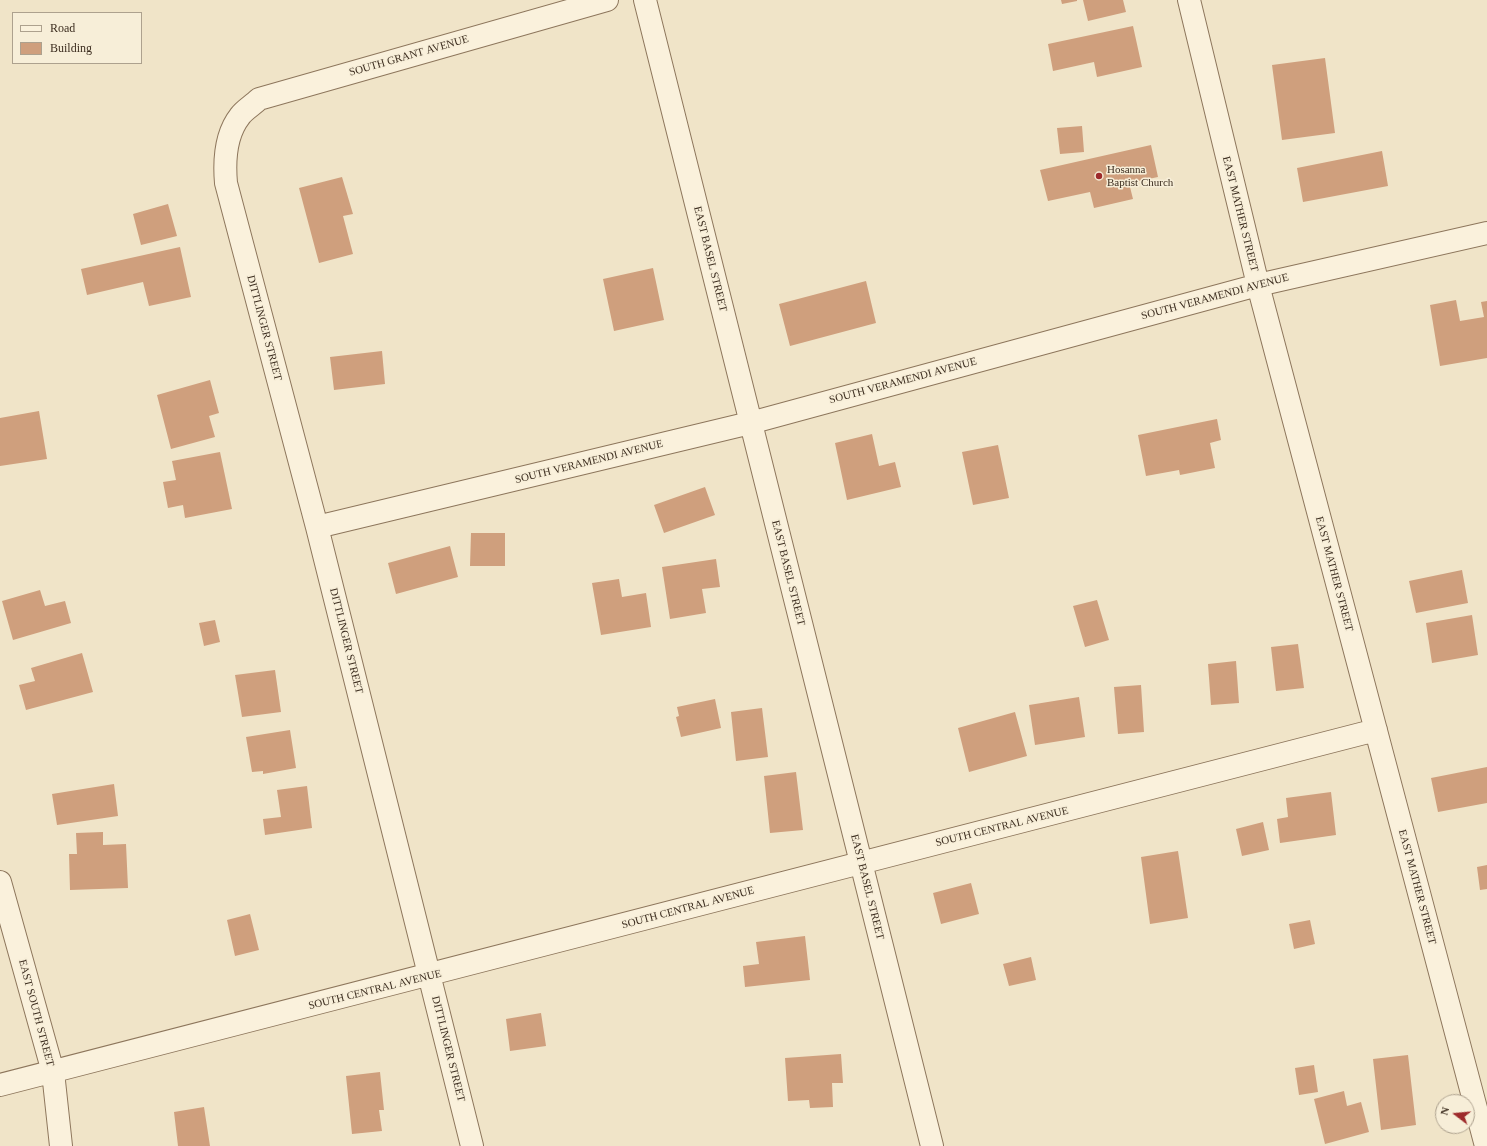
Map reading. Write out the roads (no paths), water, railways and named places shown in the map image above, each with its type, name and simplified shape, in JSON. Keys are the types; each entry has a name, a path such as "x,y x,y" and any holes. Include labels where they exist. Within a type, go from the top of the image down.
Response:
{"street":[{"name":"SOUTH GRANT AVENUE","path":"229,137 240,116 259,100 607,0"},
{"name":"EAST BASEL STREET","path":"645,0 932,1146"},
{"name":"EAST MATHER STREET","path":"1189,0 1258,285 1486,1146"},
{"name":"DITTLINGER STREET","path":"229,137 224,160 226,183 317,527 472,1146"},
{"name":"SOUTH VERAMENDI AVENUE","path":"317,527 750,423 1258,285 1487,233"},
{"name":"SOUTH CENTRAL AVENUE","path":"0,1085 1376,730"},
{"name":"EAST SOUTH STREET","path":"0,882 53,1072 61,1146"}],"place":[{"name":"Hosanna Baptist Church","path":"1099,176"}]}
